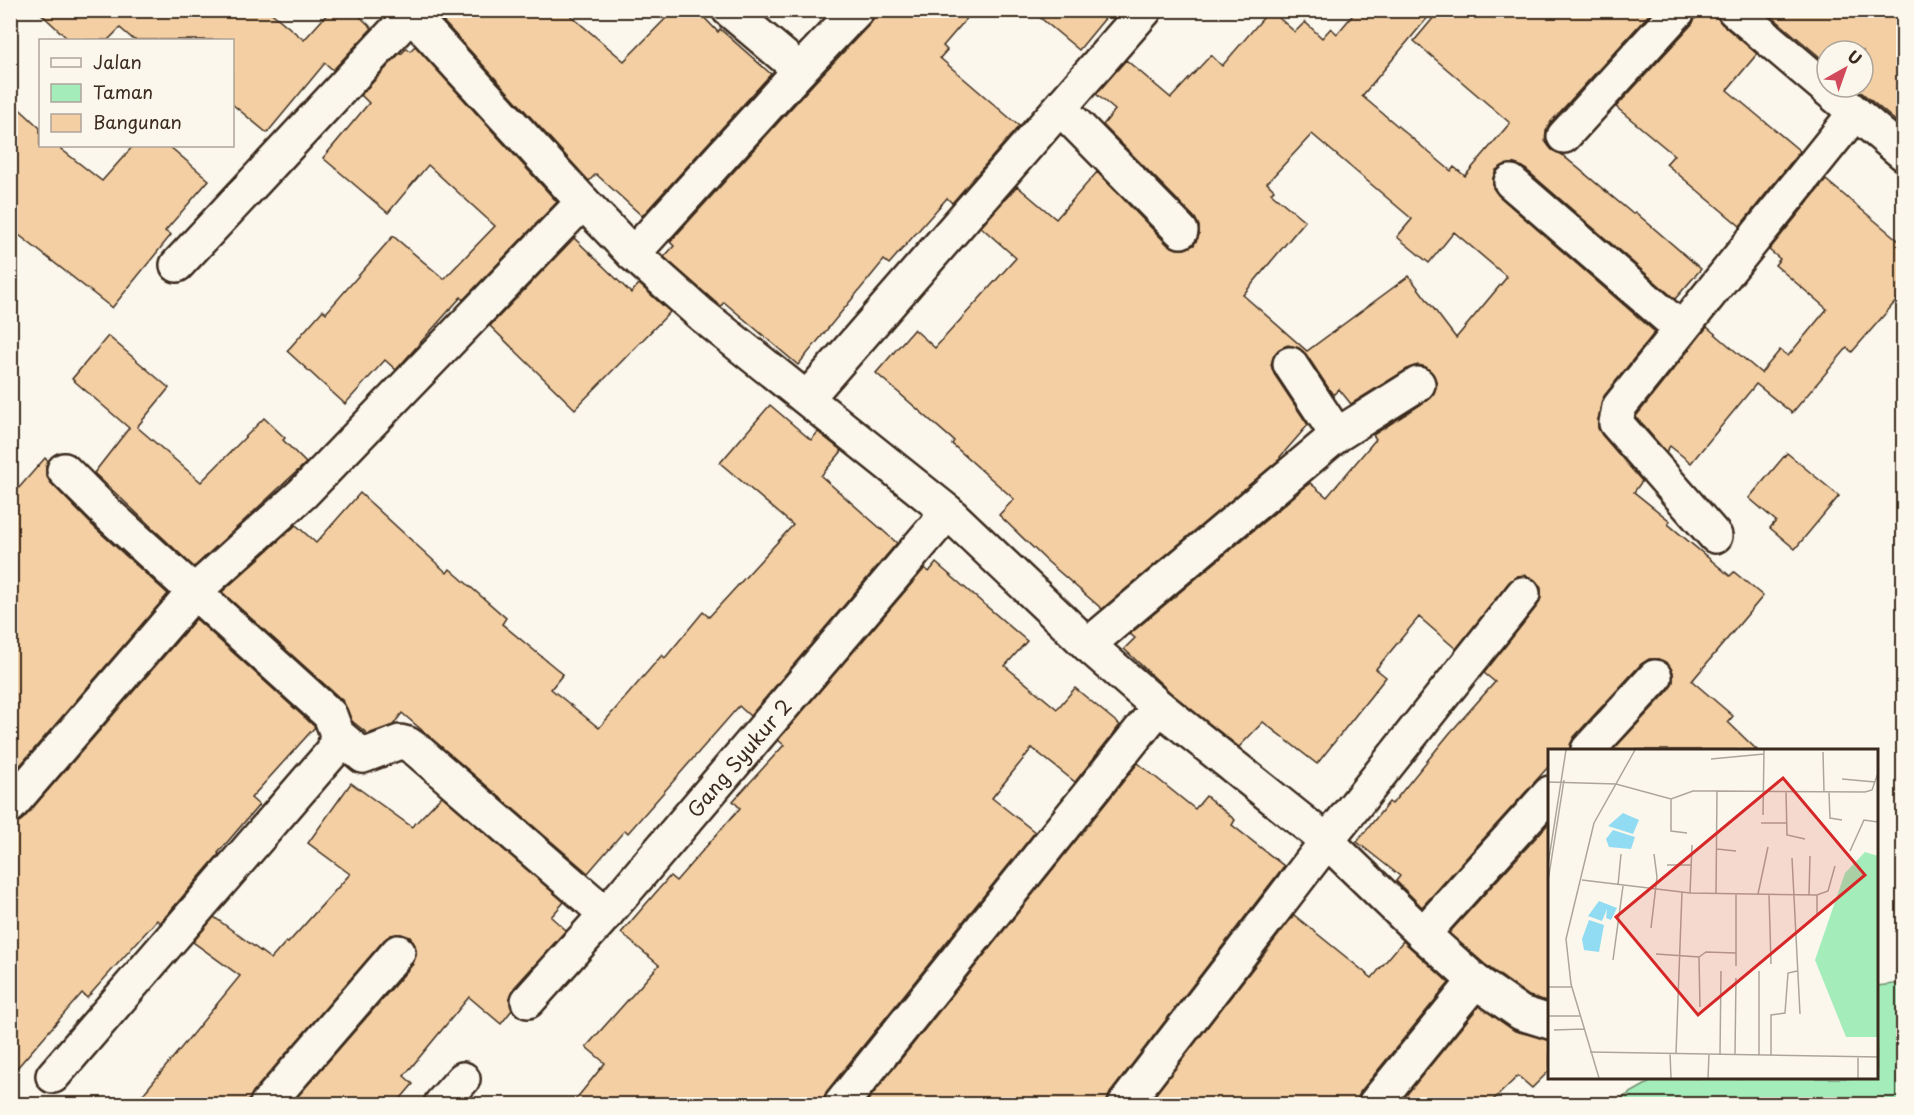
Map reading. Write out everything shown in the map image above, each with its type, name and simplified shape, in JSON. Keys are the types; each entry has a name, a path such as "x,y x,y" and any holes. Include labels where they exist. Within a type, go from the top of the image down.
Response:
{"street":[{"path":"729,10 800,70"},
{"path":"633,254 857,10"},
{"path":"807,398 1145,10"},
{"path":"1564,136 1679,10"},
{"path":"1734,10 1904,154"},
{"path":"177,265 411,12 633,254 702,315 948,512 1088,645 1159,707 1327,841 1475,981 1521,1013 1548,1021"},
{"path":"1060,109 1181,231"},
{"path":"1715,536 1616,423 1619,407 1680,328 1855,114"},
{"path":"1511,182 1680,328"},
{"path":"10,806 195,591 303,493 583,202"},
{"path":"1290,363 1337,435"},
{"path":"1088,645 1337,435 1418,384"},
{"path":"64,470 107,513 330,715 337,734 363,756 400,742 408,744 606,914"},
{"name":"Gang Syukur 2","path":"528,1001 606,914 948,512"},
{"path":"1125,1104 1327,841 1523,594"},
{"path":"1589,749 1655,677"},
{"path":"841,1104 1159,707"},
{"path":"53,1076 334,750 337,734"},
{"path":"1423,934 1548,796"},
{"path":"267,1104 398,952"},
{"path":"1375,1104 1475,981"},
{"path":"441,1104 463,1079"}],"green space":[{"path":"1903,983 1903,1104 1611,1104 1655,1079 1878,1079 1878,986"}],"building":[{"path":"37,10 268,10 304,40 331,10 353,10 372,28 333,70 325,63 267,133 234,106 234,39 133,39 120,28 109,39 68,39"},
{"path":"452,10 564,10 624,61 674,10 697,10 718,32 720,29 771,74 642,216 596,174 589,181 442,20"},
{"path":"875,10 974,10 943,46 947,50 940,58 1019,126 952,203 947,198 889,264 884,260 798,365 724,302 721,306 714,301 664,257 674,246 670,242 871,23"},
{"path":"1031,10 1112,10 1079,50"},
{"path":"1270,10 1295,32 1305,22 1322,38 1331,28 1337,34 1357,10 1434,10 1362,96 1451,171 1454,167 1465,176 1510,123 1414,41 1440,10 1653,10 1550,123 1545,141 1552,150 1561,154 1633,214 1635,212 1701,269 1675,299 1523,167 1514,164 1504,165 1496,170 1493,188 1499,196 1655,332 1604,396 1598,428 1642,481 1634,492 1670,521 1668,524 1730,576 1734,572 1763,596 1692,681 1733,716 1728,722 1756,749 1614,749 1669,690 1673,682 1673,672 1668,664 1658,659 1649,659 1641,664 1574,737 1570,749 1548,749 1548,767 1422,907 1396,881 1400,876 1357,842 1389,802 1392,804 1495,682 1484,673 1538,605 1541,588 1535,580 1525,575 1517,576 1509,582 1456,649 1419,617 1376,669 1386,677 1317,764 1263,722 1239,747 1171,693 1124,649 1135,638 1130,634 1310,483 1327,497 1376,439 1373,435 1428,400 1434,393 1437,384 1433,374 1426,367 1418,365 1409,368 1351,404 1339,389 1333,395 1306,354 1299,348 1288,345 1279,349 1271,365 1274,374 1308,425 1281,458 1102,609 999,515 1014,499 952,444 954,441 876,373 914,329 935,348 1016,258 981,227 1017,186 1056,219 1097,172 1168,245 1177,249 1185,249 1194,245 1199,235 1199,226 1195,218 1103,125 1115,110 1096,94 1126,60 1171,98 1211,55 1222,66","holes":["1312,134 1412,219 1397,237 1429,263 1454,232 1507,277 1456,338 1409,276 1307,351 1243,295 1305,221 1271,193 1274,190 1267,183"]},
{"path":"1697,10 1716,10 1717,17 1722,24 1757,54 1727,90 1800,151 1740,226 1666,164 1674,155 1616,107 1693,23"},
{"path":"1764,10 1904,10 1904,128 1869,99 1875,99 1875,39 1815,39 1815,53"},
{"path":"415,46 557,202 463,300 461,297 396,370 385,360 345,404 287,351 323,310 326,313 393,236 444,279 495,226 428,165 388,213 323,158 369,103 361,95 400,53 407,48 410,51"},
{"path":"10,100 39,127 39,147 58,147 102,181 132,147 170,147 209,180 165,231 171,235 112,308 10,228"},
{"path":"1826,180 1904,245 1904,292 1852,352 1847,348 1792,413 1756,384 1691,463 1670,446 1666,452 1636,417 1707,327 1761,373 1780,350 1788,356 1827,309 1775,265 1780,259 1769,250"},
{"path":"574,238 631,293 639,284 670,312 575,409 490,326"},
{"path":"108,336 169,388 137,427 201,482 264,418 306,463 194,567 94,473 129,428 72,379"},
{"path":"770,405 811,440 818,432 842,451 821,476 897,543 750,716 739,706 628,833 625,830 588,873 402,713 393,725 368,734 352,721 343,701 222,592 296,525 316,543 360,493 447,573 450,569 506,618 502,624 563,674 551,689 599,728 662,655 665,658 703,612 709,617 793,525 720,463"},
{"path":"1787,453 1839,496 1795,549 1770,528 1776,521 1749,498"},
{"path":"45,458 48,461 46,474 51,483 94,527 168,594 10,777 10,498"},
{"path":"936,563 1027,641 1005,666 1057,709 1075,688 1120,725 1075,782 1032,748 992,798 1035,832 826,1092 823,1104 572,1104 605,1063 586,1047 659,965 621,933 670,876 676,881 740,808 733,801 784,745 778,740 925,568 929,572"},
{"path":"196,619 315,727 251,798 259,805 160,923 157,920 87,998 82,993 10,1076 10,824 17,823 24,818"},
{"path":"1138,763 1195,809 1206,796 1235,820 1232,825 1284,866 1110,1093 1107,1104 865,1104"},
{"path":"351,783 412,827 442,796 564,902 551,917 566,930 514,988 510,998 512,1010 501,1024 469,997 404,1076 413,1084 396,1104 291,1104 413,964 416,955 415,945 410,937 401,934 391,935 384,940 253,1092 249,1104 135,1104 240,976 193,942 214,917 271,959 350,874 308,843"},
{"path":"1548,824 1548,1001 1529,996 1487,966 1449,933"},
{"path":"1294,915 1372,978 1403,941 1449,983 1360,1092 1357,1104 1148,1104"},
{"path":"1479,1006 1515,1031 1548,1039 1548,1072 1532,1088 1518,1076 1489,1104 1399,1104"}]}
